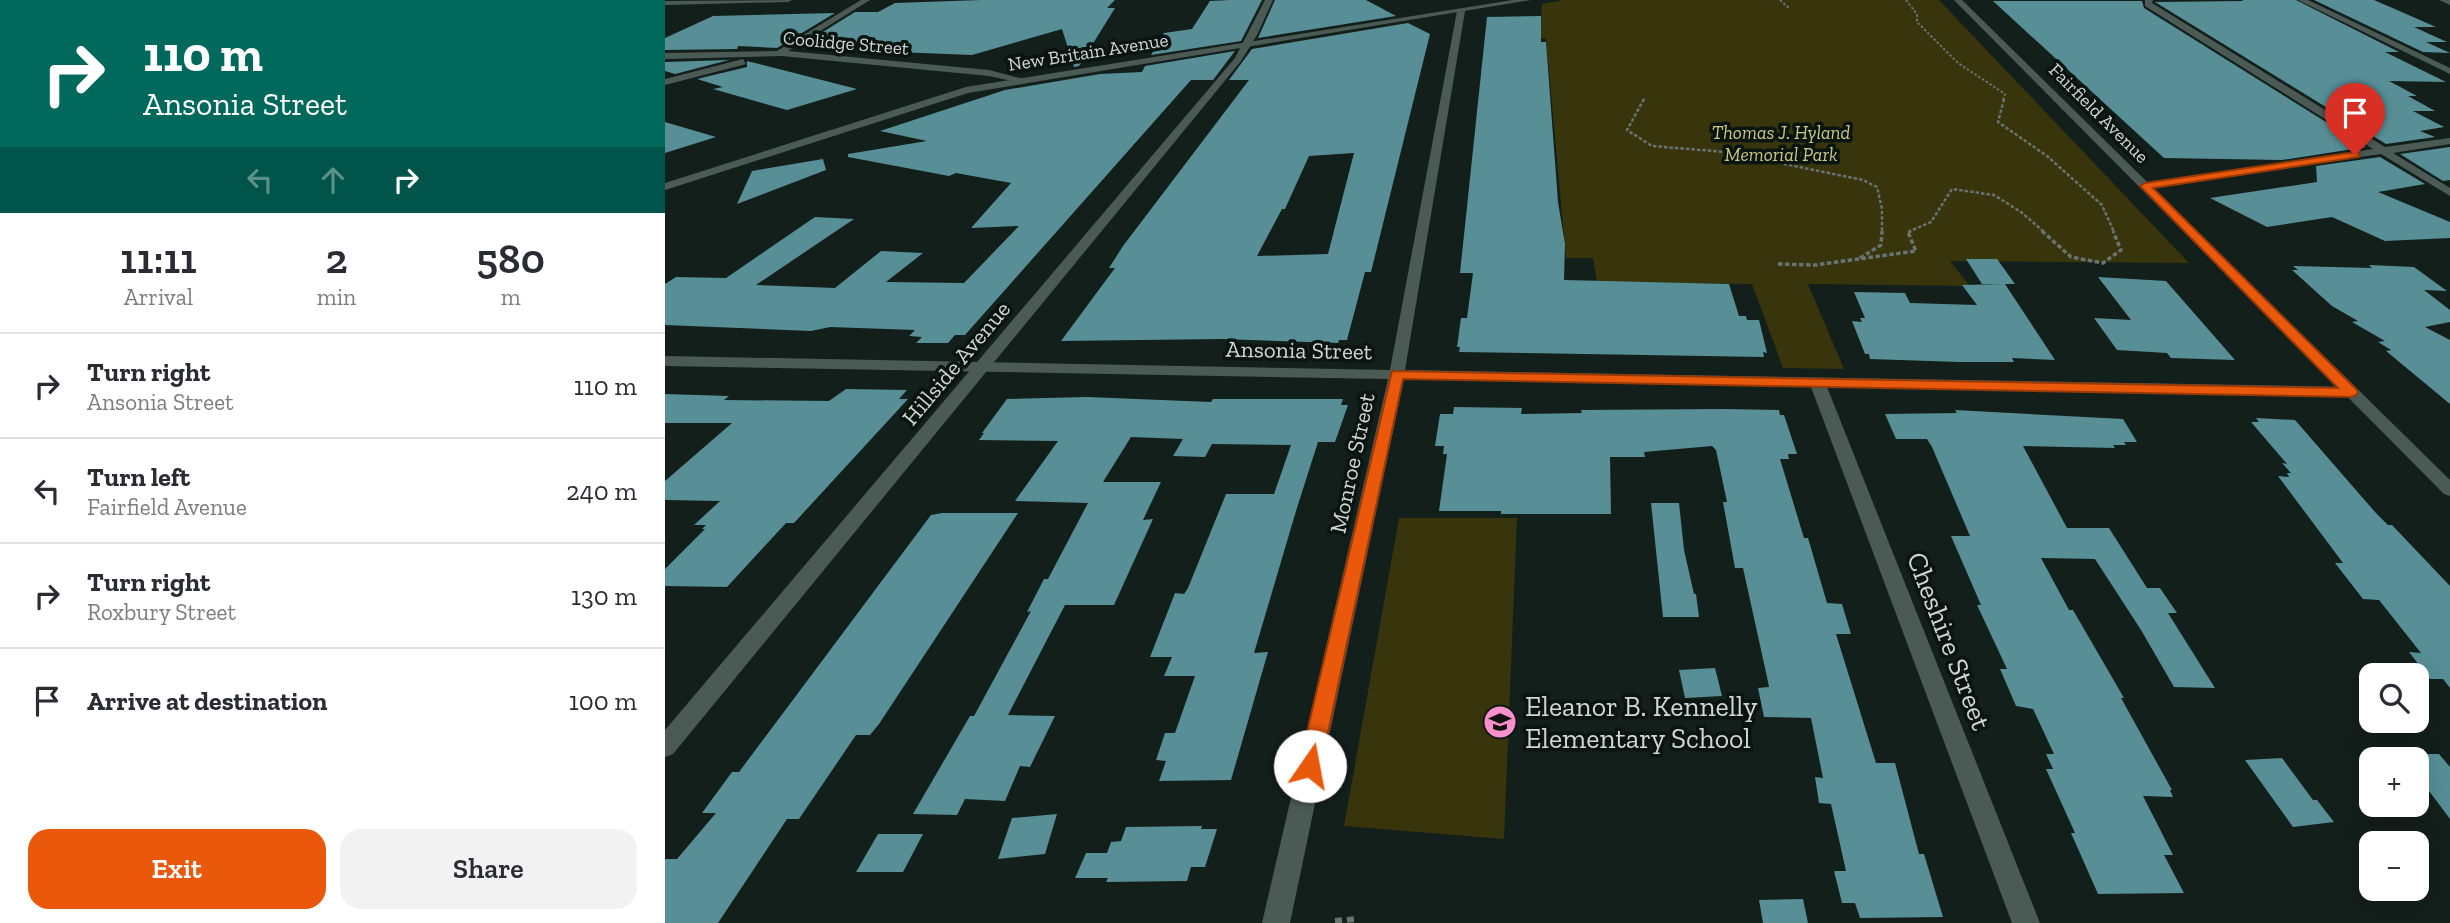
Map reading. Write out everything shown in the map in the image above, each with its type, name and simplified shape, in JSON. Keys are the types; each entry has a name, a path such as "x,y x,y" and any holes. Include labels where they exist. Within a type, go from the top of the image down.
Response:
{"street":[{"path":"665,2 788,0"},
{"path":"665,82 782,53 866,0"},
{"name":"Hillside Avenue","path":"665,747 1248,44 1269,0"},
{"name":"New Britain Avenue","path":"665,187 928,101 1022,80 1527,0"},
{"name":"Fairfield Avenue","path":"1958,0 2450,491"},
{"path":"2149,0 2148,4 2450,193"},
{"path":"2302,0 2450,71"},
{"path":"2443,0 2450,3"},
{"name":"Monroe Street","path":"1276,923 1397,374 1461,11"},
{"name":"Coolidge Street","path":"665,56 782,53 989,74 1022,80"},
{"path":"2145,186 2450,141"},
{"name":"Ansonia Street","path":"665,361 2351,392"},
{"name":"Cheshire Street","path":"1817,381 2026,923"}],"path":[{"path":"1780,0 1789,8"},
{"path":"1778,264 1815,265 1916,251 1908,232 1931,222 1952,189 1994,195 2021,212 2071,257 2103,263 2121,250 2102,205 2047,156 1998,122 2005,94 1958,63 1917,22 1917,14 1906,0"},
{"path":"1645,98 1627,130 1652,146 1726,152 1863,180 1877,187 1883,234 1881,245 1855,261"},
{"path":"1335,920 1356,919"}],"green space":[{"name":"Thomas J. Hyland Memorial Park","path":"1564,0 1939,0 2189,263 1950,261 1970,286 1808,284 1844,369 1783,368 1752,284 1597,282 1593,258 1566,258 1546,39 1540,38 1542,4"},
{"path":"1399,518 1517,518 1504,839 1344,826"}],"building":[{"path":"1115,0 1107,8 1115,8 1079,66 1074,67 1062,29 972,55 797,48 855,12 878,12 895,3"},
{"path":"1262,0 1241,41 1151,55 1164,33 1192,29 1210,1"},
{"path":"1275,0 1366,0 1396,16 1258,38"},
{"path":"2241,0 2296,0 2399,52 2385,52 2446,82 2389,81 2417,96 2408,96 2435,111 2413,111 2444,127 2420,131 2435,137 2386,144 2155,2 2244,1"},
{"path":"2314,0 2374,0 2436,27 2414,27 2447,42 2426,42 2450,53 2423,52"},
{"path":"1993,1 2142,1 2144,8 2366,147 2282,160 2164,158"},
{"path":"835,13 777,48 738,46 737,49 665,50 665,38 713,16"},
{"path":"1541,16 1541,42 1546,42 1558,202 1565,244 1564,280 1729,284 1739,316 1746,316 1747,320 1759,320 1767,353 1763,352 1764,357 1459,352 1460,347 1457,347 1461,318 1467,318 1473,273 1460,273 1487,17"},
{"path":"1408,23 1430,34 1371,272 1365,272 1347,340 1339,340 1338,343 1221,339 1061,341 1115,268 1109,268 1123,246 1249,80 1229,80 1252,49","holes":["1354,153 1328,254 1257,256 1282,209 1285,209 1309,156"]},
{"path":"1235,51 1213,80 1191,80 965,335 955,335 948,343 916,343 922,337 909,336 915,330 830,327 811,331 665,325 665,284 676,277 726,278 815,217 854,219 756,285 835,288 881,251 923,253 886,282 964,283 1019,226 971,228 1011,183 956,173 949,176 848,157 848,154 927,141 880,131 1005,90 1100,74 1142,72 1145,66"},
{"path":"729,60 675,74 665,71 665,62"},
{"path":"747,61 857,89 787,110 713,89 723,87 697,79 747,67"},
{"path":"665,122 716,137 665,153"},
{"path":"2450,147 2450,180 2443,181 2400,154"},
{"path":"2380,157 2425,184 2378,192 2450,222 2450,238 2385,241 2332,217 2267,227 2210,198 2317,182 2316,166"},
{"path":"823,159 826,170 737,204 752,171"},
{"path":"1966,259 1997,259 2015,284 1982,284"},
{"path":"2369,265 2414,267 2447,291 2424,290 2450,310 2450,322 2425,327 2450,340 2450,404 2386,351 2391,350 2378,342 2385,341 2352,322 2358,321 2332,306 2292,270 2298,270 2293,266 2372,268"},
{"path":"2098,277 2166,281 2235,360 2171,358 2167,353 2117,350 2094,318 2131,320"},
{"path":"2005,284 2055,360 2012,358 2014,362 1959,362 1870,359 1869,354 1865,354 1852,321 1862,322 1860,318 1865,318 1854,292 1905,293 1910,303 1977,305 1962,285"},
{"path":"846,389 907,390 899,399 908,399 794,523 786,523 727,587 665,586 665,569 705,529 702,529 706,525 694,525 720,501 665,500 665,481 732,423 665,423 665,394 729,396 724,400 829,401"},
{"path":"1087,397 1211,402 1213,399 1343,399 1341,405 1348,405 1335,442 1318,442 1296,511 1254,653 1268,652 1231,780 1159,781 1166,761 1156,760 1165,733 1175,733 1195,676 1164,676 1172,657 1150,657 1175,593 1184,594 1188,588 1226,494 1274,494 1291,445 1212,444 1205,457 1173,456 1183,439 1131,437 1103,482 1161,482 1143,520 1153,519 1114,605 1065,605 1008,715 1055,716 1030,767 1020,766 1005,801 965,799 957,815 913,814 970,716 974,716 1031,611 1027,612 1044,579 1048,579 1088,503 1015,501 1058,441 979,440 1007,399"},
{"path":"1454,407 1522,408 1521,414 1582,413 1581,410 1723,409 1779,410 1780,415 1784,415 1797,454 1788,454 1789,459 1780,459 1804,538 1808,538 1827,603 1842,604 1851,634 1836,634 1876,763 1895,763 1919,854 1924,854 1943,917 1860,918 1855,903 1842,903 1834,871 1846,871 1831,804 1819,803 1815,777 1823,778 1811,718 1764,717 1758,688 1769,687 1743,568 1735,568 1723,502 1727,502 1716,450 1712,446 1644,452 1645,457 1610,457 1611,514 1439,511 1447,454 1443,454 1444,446 1435,446 1440,414 1453,414"},
{"path":"1955,410 2123,419 2137,442 2113,445 2115,448 2023,446 2067,528 2109,528 2147,588 2160,588 2177,613 2168,613 2215,688 2174,687 2095,559 2041,558 2069,610 2073,610 2124,698 2121,698 2172,790 2173,797 2143,796 2173,855 2164,855 2184,893 2098,894 2071,833 2075,833 2046,769 2053,769 2046,754 2054,754 2033,709 2016,706 2000,669 2007,669 1977,605 1981,605 1951,536 1970,536 1932,447 1927,439 1896,439 1885,414 1957,413"},
{"path":"2256,418 2295,420 2375,512 2388,525 2392,525 2450,586 2450,688 2443,679 2430,679 2429,663 2418,663 2409,652 2421,653 2379,600 2363,599 2335,563 2343,563 2278,476 2289,477 2287,473 2291,473 2282,463 2287,464 2251,422 2259,422"},
{"path":"1651,503 1679,503 1684,550 1699,617 1663,617"},
{"path":"1018,513 879,724 870,735 856,735 799,819 787,819 718,923 665,923 665,859 677,859 716,813 702,813 732,772 739,772 931,515"},
{"path":"1715,668 1722,696 1685,698 1679,670"},
{"path":"2429,754 2439,754 2450,767 2450,819 2429,791"},
{"path":"2282,758 2313,800 2317,800 2334,822 2293,827 2245,760"},
{"path":"1057,814 1045,854 998,859 1012,818"},
{"path":"1202,826 1201,829 1217,829 1205,867 1191,867 1187,881 1106,882 1108,878 1075,878 1086,853 1107,853 1111,842 1121,841 1126,827"},
{"path":"878,834 923,834 903,872 856,872"},
{"path":"1803,899 1808,923 1763,923 1759,900"}],"place":[{"name":"Eleanor B. Kennelly Elementary School","path":"1500,722"}],"route":[{"path":"1310,766 1397,374 2351,392 2145,186 2355,155"}]}
